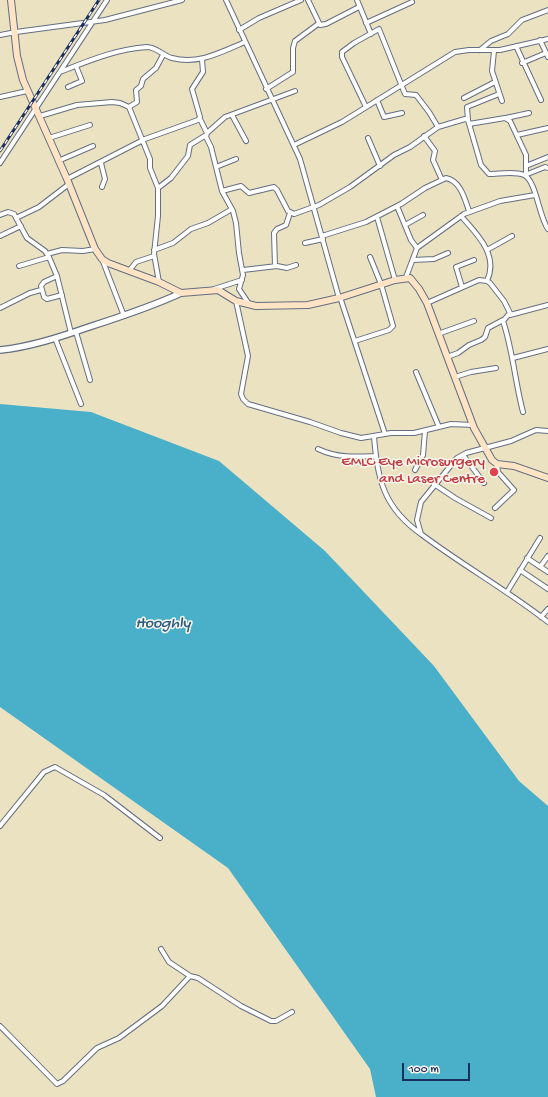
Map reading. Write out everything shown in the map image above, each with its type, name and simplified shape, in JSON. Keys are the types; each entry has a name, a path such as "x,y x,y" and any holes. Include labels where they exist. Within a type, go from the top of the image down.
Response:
{"main road":[{"path":"11,0 16,32 17,56 27,90 40,116 95,249 102,259 108,263 158,282 181,293 213,289 223,292 236,301 250,305 302,306 340,297 406,277 414,282 427,303 473,425 484,448 492,460 498,464 514,466 548,478"}],"street":[{"path":"0,163 107,0"},
{"path":"0,35 92,23 182,0"},
{"path":"226,0 272,101 294,145 302,167 340,297 385,434"},
{"path":"239,30 260,18 301,0"},
{"path":"308,0 318,24"},
{"path":"357,0 370,34"},
{"path":"366,23 412,2"},
{"path":"266,88 293,72 293,48 295,41 318,24 326,24 359,7"},
{"path":"480,50 491,41 508,34 522,20 548,10"},
{"path":"366,107 342,57 342,52 349,46 379,29 405,94 416,95 438,127"},
{"path":"294,145 320,134 455,52 468,50 494,51 548,39"},
{"path":"522,63 547,55 540,40"},
{"path":"60,72 94,58 131,49 151,47 163,55 188,61 217,55 245,42"},
{"path":"516,46 522,63 541,100"},
{"path":"494,51 492,71 502,101"},
{"path":"40,116 77,105 112,102 128,107 136,102 136,90 141,86 143,79 156,68 163,55"},
{"path":"202,59 203,72 192,89 200,119 211,147 222,191 232,209 236,223 239,253 243,270 239,289 250,305"},
{"path":"68,87 82,81 76,66"},
{"path":"464,98 495,82"},
{"path":"0,97 27,90"},
{"path":"158,188 171,178 186,160 190,145 207,134 222,118 272,101 295,91"},
{"path":"499,94 467,107 468,122 482,165 489,174 525,175 545,167 548,168"},
{"path":"377,100 384,117 402,112"},
{"path":"128,107 150,159 150,168 158,188 158,216 154,250 158,282"},
{"path":"290,213 294,214 313,208 350,187 397,153 410,147 438,127 456,120 468,122 505,118 529,113"},
{"path":"232,115 246,141"},
{"path":"505,118 510,121 526,155 525,175 532,183 548,229"},
{"path":"16,218 39,207 68,182 101,163 142,141 200,119"},
{"path":"49,138 90,125"},
{"path":"517,135 548,128"},
{"path":"424,136 435,151 434,160 442,180"},
{"path":"368,138 380,166"},
{"path":"58,161 93,146"},
{"path":"526,166 548,157"},
{"path":"216,168 236,159"},
{"path":"101,163 105,180 102,187"},
{"path":"305,243 366,222 442,180 451,179 455,182 463,195 469,211"},
{"path":"222,191 241,186 249,193 274,187 277,190 290,213 286,225 277,228 274,233 275,266"},
{"path":"406,277 417,248 461,216 469,211 500,201 535,194"},
{"path":"397,206 411,240 417,248"},
{"path":"154,250 173,243 191,229 208,223 232,209"},
{"path":"0,215 11,213 16,218 28,238 48,256 57,276 90,380"},
{"path":"406,225 423,215"},
{"path":"461,216 479,236 487,250 492,267 487,280"},
{"path":"376,217 395,280"},
{"path":"0,236 21,226"},
{"path":"487,250 512,236"},
{"path":"19,266 62,250 83,251 95,249"},
{"path":"413,260 434,259 448,253"},
{"path":"129,271 136,262 154,256"},
{"path":"355,342 393,328 381,284 370,257"},
{"path":"102,259 124,316"},
{"path":"462,287 456,267 474,260"},
{"path":"243,270 275,266 287,268 296,266"},
{"path":"57,276 44,282 41,286 41,290 44,298 47,300 62,295"},
{"path":"213,289 242,280"},
{"path":"427,303 479,280 487,280"},
{"path":"487,280 507,305 510,315"},
{"path":"0,308 30,293 41,290"},
{"path":"0,350 18,348 55,338 124,316 181,293"},
{"path":"236,301 248,356 241,388 245,402 352,436 414,433 451,424 473,425"},
{"path":"447,357 458,354 469,345 481,340 485,336 488,328 510,315 548,306"},
{"path":"503,320 513,358 516,382 523,412"},
{"path":"438,334 474,321"},
{"path":"55,338 81,404"},
{"path":"513,358 548,349"},
{"path":"455,377 471,372 496,368"},
{"path":"416,372 439,427"},
{"path":"421,534 417,520 419,506 434,484 457,458 484,448 511,441 536,430 548,431"},
{"path":"415,470 423,455 425,431"},
{"path":"374,436 377,473 382,486 403,520 548,622"},
{"path":"318,450 330,455 375,456"},
{"path":"463,455 484,483"},
{"path":"495,508 514,490 498,472 498,464"},
{"path":"434,484 455,498 491,518"},
{"path":"507,592 540,538"},
{"path":"540,567 548,556"},
{"path":"527,558 548,572"},
{"path":"520,570 548,589"},
{"path":"541,617 548,609"},
{"path":"0,826 44,772 55,767 104,795 160,838"},
{"path":"161,949 169,962 190,976 198,978 241,1006 271,1021 276,1021 292,1012"},
{"path":"0,1026 57,1084 63,1081 97,1048 119,1038 157,1010 190,976"}],"water":[{"name":"Hooghly","path":"0,404 91,412 219,461 325,551 434,666 519,781 548,806 548,1097 376,1097 370,1069 228,868 0,707"}],"railway":[{"path":"0,151 99,0"}],"place":[{"name":"EMLC Eye Microsurgery and Laser Centre","path":"494,472"}]}
